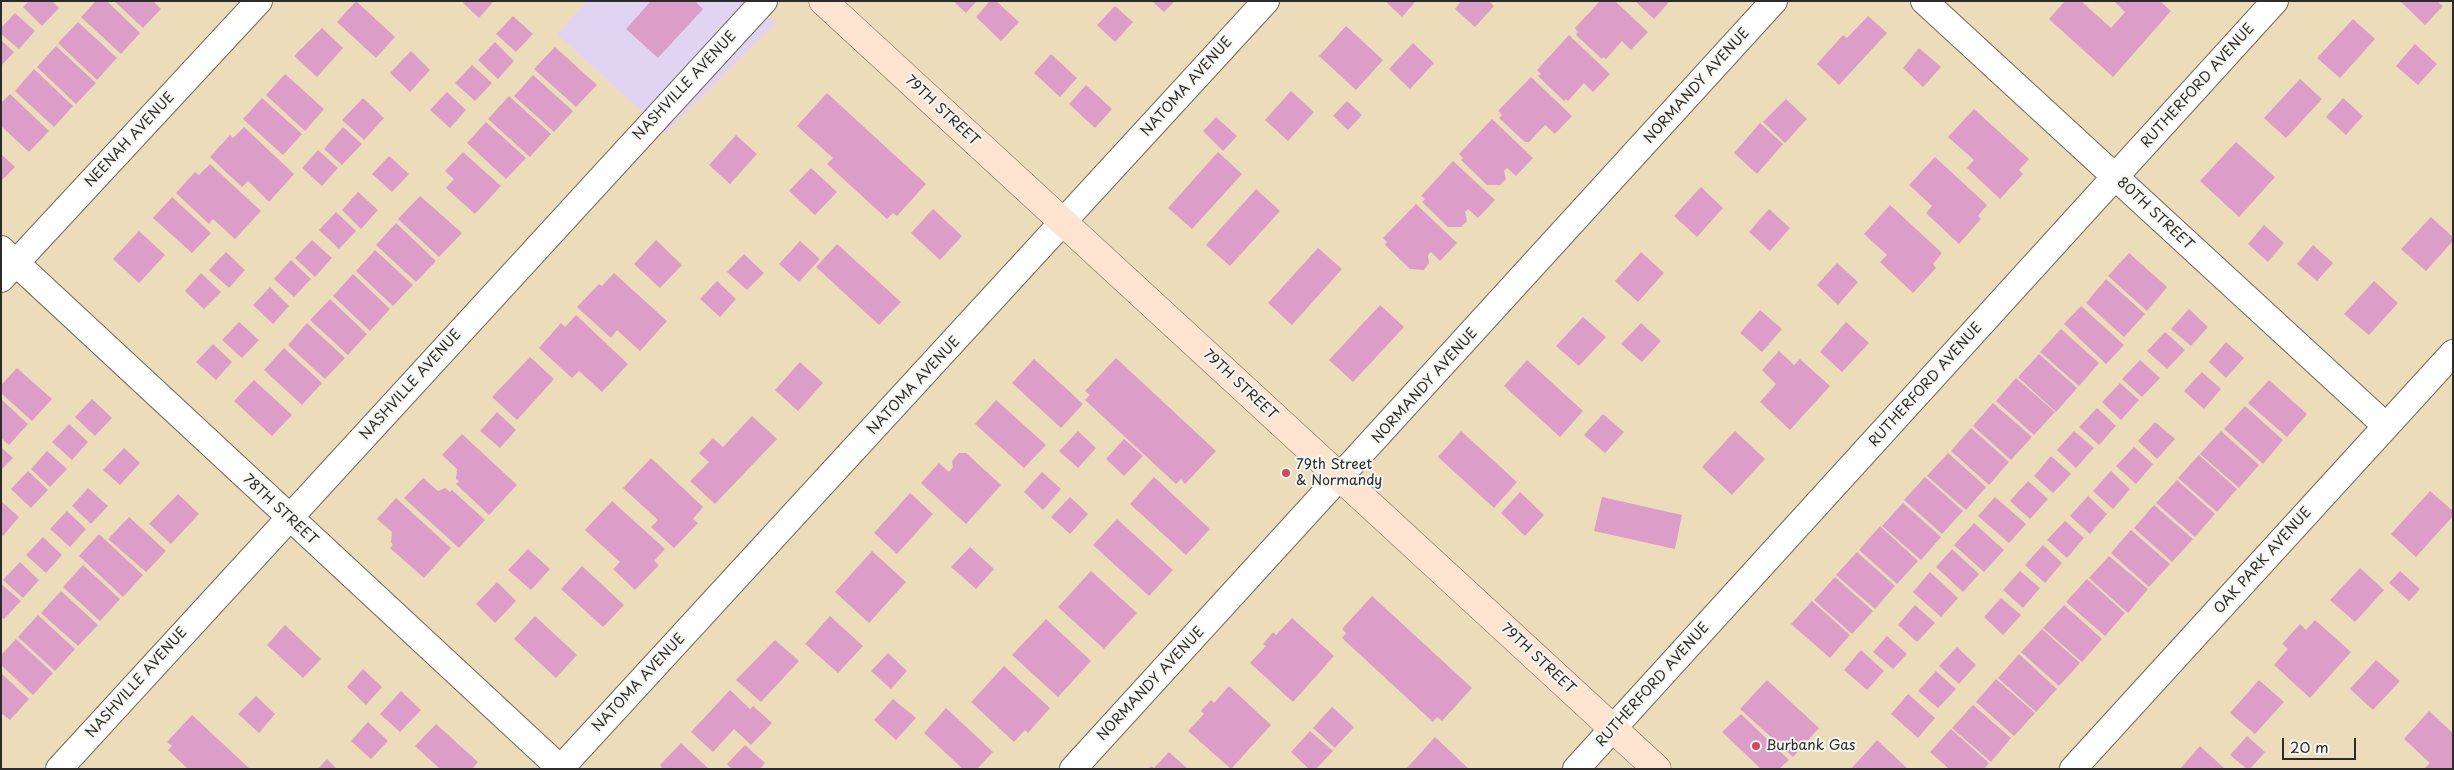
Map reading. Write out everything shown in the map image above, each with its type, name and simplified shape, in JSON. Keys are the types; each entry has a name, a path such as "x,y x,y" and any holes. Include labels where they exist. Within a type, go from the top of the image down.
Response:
{"main road":[{"name":"79TH STREET","path":"823,1 1657,769"}],"street":[{"name":"NEENAH AVENUE","path":"6,264 259,1"},
{"name":"NASHVILLE AVENUE","path":"59,769 764,1"},
{"name":"NATOMA AVENUE","path":"560,769 1064,223 1266,1"},
{"name":"NORMANDY AVENUE","path":"1073,769 1341,478 1774,1"},
{"name":"80TH STREET","path":"1924,1 2386,426"},
{"name":"RUTHERFORD AVENUE","path":"1576,769 2275,1"},
{"name":"78TH STREET","path":"6,264 289,517 560,769"},
{"name":"OAK PARK AVENUE","path":"2073,769 2453,353"}],"shaded area":[{"path":"587,1 751,1 776,23 665,133 557,34"}],"building":[{"path":"29,1 52,1 59,8 42,26 23,7"},
{"path":"96,1 107,1 140,33 121,54 81,17"},
{"path":"114,1 153,1 161,9 143,28"},
{"path":"356,1 395,37 376,58 337,22"},
{"path":"465,1 494,1 479,18 463,3"},
{"path":"651,1 695,1 703,9 658,58 626,29"},
{"path":"953,1 977,1 966,13"},
{"path":"990,1 996,1 1019,22 1001,41 976,17"},
{"path":"1152,1 1175,1 1164,12"},
{"path":"1385,1 1416,1 1402,17"},
{"path":"1461,1 1489,1 1494,6 1475,27 1455,9"},
{"path":"1600,1 1615,1 1648,32 1631,50 1622,41 1606,59 1603,57 1602,59 1576,35 1578,32 1575,28"},
{"path":"1635,1 1670,1 1654,19"},
{"path":"2065,1 2081,1 2111,28 2125,12 2114,1 2160,1 2171,11 2113,77 2049,19"},
{"path":"2400,1 2437,1 2443,6 2425,25"},
{"path":"1115,6 1133,22 1115,42 1097,25"},
{"path":"15,13 35,31 19,49 1,34 1,28"},
{"path":"513,16 533,34 516,52 496,34"},
{"path":"1868,16 1887,33 1839,85 1817,64 1843,35 1847,38"},
{"path":"2353,19 2375,39 2340,78 2317,58"},
{"path":"78,22 117,58 97,80 58,43"},
{"path":"1346,26 1383,60 1356,90 1319,56"},
{"path":"322,28 343,48 317,77 294,56"},
{"path":"1569,35 1610,74 1593,92 1584,83 1568,101 1566,99 1564,101 1538,76 1541,74 1537,70"},
{"path":"1,40 14,52 1,66"},
{"path":"495,42 514,61 498,79 478,60"},
{"path":"1413,43 1434,63 1410,89 1389,69"},
{"path":"2415,44 2437,64 2418,85 2396,66"},
{"path":"56,46 96,83 76,104 37,67"},
{"path":"555,47 597,85 576,107 534,69"},
{"path":"1919,48 1941,67 1923,87 1903,68"},
{"path":"411,51 430,70 410,92 390,73"},
{"path":"1051,54 1077,78 1060,97 1034,73"},
{"path":"472,65 492,83 475,101 455,83"},
{"path":"34,69 73,106 54,127 15,91"},
{"path":"285,74 324,109 305,131 266,95"},
{"path":"533,75 573,111 554,132 514,96"},
{"path":"1531,77 1572,116 1555,134 1545,125 1529,142 1525,142 1499,118 1502,115 1498,111"},
{"path":"2300,79 2322,99 2286,138 2264,118"},
{"path":"1086,85 1112,109 1095,128 1069,104"},
{"path":"1291,91 1314,112 1288,141 1265,120"},
{"path":"447,92 466,110 450,128 430,110"},
{"path":"827,93 926,184 897,216 893,213 887,219 827,164 833,158 797,126"},
{"path":"10,94 49,131 29,152 1,126 1,103"},
{"path":"509,96 551,134 530,157 488,119"},
{"path":"262,98 302,134 283,155 243,119"},
{"path":"363,98 384,118 364,140 342,120"},
{"path":"2343,98 2363,116 2346,135 2326,117"},
{"path":"1786,99 1807,119 1785,143 1763,122"},
{"path":"1347,101 1362,115 1348,130 1333,116"},
{"path":"1974,109 2029,159 2019,170 2023,174 2000,199 1967,168 1974,160 1948,137"},
{"path":"1216,117 1237,136 1223,151 1203,131"},
{"path":"1492,119 1533,158 1516,176 1507,168 1504,171 1506,179 1500,185 1487,185 1461,160 1463,158 1459,154"},
{"path":"486,122 526,158 506,179 467,143"},
{"path":"1760,123 1783,144 1757,174 1734,153"},
{"path":"244,127 294,174 269,202 248,181 242,187 210,157 230,135 233,138"},
{"path":"343,127 362,144 342,165 324,149"},
{"path":"736,135 757,154 730,184 709,165"},
{"path":"2236,142 2275,177 2239,217 2200,181"},
{"path":"318,150 338,168 322,186 302,168"},
{"path":"463,152 501,186 475,214 446,188 454,179 445,171"},
{"path":"1218,152 1242,174 1192,229 1168,208"},
{"path":"1,154 15,167 1,181"},
{"path":"389,156 409,174 392,192 372,174"},
{"path":"1935,157 1987,205 1978,216 1981,219 1959,244 1926,213 1932,206 1909,185"},
{"path":"1453,161 1495,200 1478,218 1468,209 1465,212 1467,221 1461,227 1448,227 1422,202 1425,199 1421,196"},
{"path":"210,164 261,211 235,239 213,219 209,224 176,193 195,172 199,175"},
{"path":"811,168 837,192 815,215 789,191"},
{"path":"1701,187 1723,208 1697,237 1674,216"},
{"path":"1256,189 1280,211 1230,266 1206,245"},
{"path":"358,192 378,210 361,229 342,210"},
{"path":"420,196 462,233 439,257 398,219"},
{"path":"172,197 211,233 192,253 153,218"},
{"path":"1416,204 1457,243 1440,261 1431,252 1428,255 1429,263 1424,270 1410,269 1385,245 1387,242 1383,238"},
{"path":"1890,205 1942,253 1933,264 1936,268 1913,293 1880,262 1887,255 1864,234"},
{"path":"933,209 962,236 940,260 911,233"},
{"path":"1769,209 1790,228 1770,251 1749,232"},
{"path":"336,212 356,231 339,249 319,230"},
{"path":"2431,217 2453,237 2453,241 2426,271 2401,249"},
{"path":"396,223 436,261 416,282 376,245"},
{"path":"2264,225 2284,243 2268,262 2248,244"},
{"path":"139,231 165,255 139,283 113,259"},
{"path":"312,240 332,258 315,277 295,258"},
{"path":"656,240 682,265 660,288 634,264"},
{"path":"800,241 820,259 799,282 779,264"},
{"path":"837,244 901,302 879,325 816,267"},
{"path":"2313,245 2333,263 2317,281 2297,264"},
{"path":"1318,248 1342,269 1292,325 1268,303"},
{"path":"375,250 413,285 393,306 356,271"},
{"path":"226,252 245,270 229,288 209,270"},
{"path":"1641,252 1664,273 1638,302 1615,281"},
{"path":"2129,253 2167,287 2147,311 2108,276"},
{"path":"744,254 764,273 747,290 727,272"},
{"path":"291,260 311,279 294,297 274,279"},
{"path":"1837,263 1858,282 1838,305 1817,285"},
{"path":"201,273 221,292 204,309 185,291"},
{"path":"614,273 667,321 640,351 617,330 611,338 577,307 599,284 602,286"},
{"path":"353,274 390,309 370,331 333,296"},
{"path":"2106,279 2145,314 2124,337 2086,303"},
{"path":"717,281 736,299 720,317 700,299"},
{"path":"2374,281 2398,303 2369,335 2344,314"},
{"path":"270,287 289,306 273,324 253,305"},
{"path":"330,299 367,334 348,355 310,320"},
{"path":"1380,305 1404,327 1353,382 1329,360"},
{"path":"2081,306 2124,345 2106,364 2064,324"},
{"path":"2189,309 2208,327 2191,346 2171,329"},
{"path":"1760,310 1782,329 1762,352 1740,333"},
{"path":"576,315 628,364 602,392 579,371 572,378 539,348 561,323 565,327"},
{"path":"1583,317 1606,337 1579,366 1556,346"},
{"path":"239,322 259,340 242,358 222,340"},
{"path":"1846,322 1869,343 1842,372 1820,352"},
{"path":"307,323 345,358 325,379 288,345"},
{"path":"1641,323 1661,341 1642,362 1621,344"},
{"path":"2061,329 2099,363 2079,386 2040,352"},
{"path":"2165,332 2185,350 2167,369 2147,351"},
{"path":"2226,342 2244,358 2226,378 2209,362"},
{"path":"213,344 232,362 216,380 196,362"},
{"path":"284,348 322,383 302,405 264,370"},
{"path":"1779,351 1794,365 1800,359 1830,386 1790,430 1760,402 1776,384 1762,370"},
{"path":"2039,354 2077,388 2056,412 2018,377"},
{"path":"530,357 554,379 517,420 492,397"},
{"path":"1116,358 1216,451 1185,484 1181,479 1176,484 1085,400 1090,395 1085,391"},
{"path":"1034,359 1083,404 1061,428 1012,383"},
{"path":"1527,360 1583,411 1560,437 1504,386"},
{"path":"2140,360 2160,378 2142,397 2122,379"},
{"path":"800,362 823,383 798,411 775,390"},
{"path":"17,368 52,399 32,421 1,393 1,385"},
{"path":"2202,372 2221,389 2204,409 2184,391"},
{"path":"2016,378 2055,412 2034,435 1996,401"},
{"path":"254,380 292,415 272,436 234,401"},
{"path":"2269,380 2307,414 2287,437 2248,403"},
{"path":"2120,383 2139,400 2121,420 2102,402"},
{"path":"1,399 28,424 9,445 1,438"},
{"path":"92,399 112,418 95,436 75,417"},
{"path":"996,400 1046,445 1024,468 975,424"},
{"path":"1993,403 2032,437 2011,460 1973,426"},
{"path":"2245,406 2283,440 2263,464 2224,429"},
{"path":"2097,408 2116,426 2099,445 2079,427"},
{"path":"497,412 516,430 500,448 480,431"},
{"path":"1603,414 1624,432 1605,453 1584,435"},
{"path":"752,416 777,439 715,504 690,481 709,462 699,453 713,438 723,447"},
{"path":"2155,422 2175,439 2157,459 2138,441"},
{"path":"69,424 88,442 72,460 52,442"},
{"path":"1971,428 2009,462 1989,485 1951,451"},
{"path":"1078,431 1096,448 1078,468 1059,451"},
{"path":"1461,431 1517,482 1494,508 1438,457"},
{"path":"1735,431 1765,459 1732,495 1702,467"},
{"path":"2074,431 2094,448 2076,468 2057,450"},
{"path":"2221,431 2259,465 2239,488 2200,454"},
{"path":"462,434 517,485 489,515 456,484 459,481 456,479 457,469 442,455"},
{"path":"1124,439 1143,456 1124,476 1106,459"},
{"path":"1,447 13,458 1,470"},
{"path":"2134,447 2153,464 2136,484 2116,466"},
{"path":"124,448 140,463 120,485 103,470"},
{"path":"47,451 67,469 50,487 31,469"},
{"path":"959,453 966,453 1001,485 966,524 921,483 939,463 949,472 953,467 952,461"},
{"path":"1948,453 1986,487 1966,510 1927,476"},
{"path":"2199,455 2237,489 2217,512 2178,478"},
{"path":"2051,456 2071,474 2053,493 2034,476"},
{"path":"651,458 703,507 693,519 698,523 674,548 651,527 658,520 623,488"},
{"path":"28,471 48,490 31,508 11,489"},
{"path":"2111,471 2130,489 2113,509 2093,491"},
{"path":"1042,472 1061,489 1043,510 1024,492"},
{"path":"1154,477 1210,529 1186,555 1130,504"},
{"path":"1925,477 1963,511 1942,534 1904,500"},
{"path":"423,478 438,491 445,488 450,492 452,490 485,520 459,548 404,498"},
{"path":"2177,480 2215,514 2195,537 2156,503"},
{"path":"2028,481 2048,499 2030,519 2010,501"},
{"path":"88,488 108,506 91,524 72,506"},
{"path":"2430,491 2453,511 2453,516 2416,557 2391,534"},
{"path":"1520,492 1544,515 1525,536 1501,513"},
{"path":"910,493 933,514 897,554 874,533"},
{"path":"178,494 199,514 171,544 149,524"},
{"path":"2088,496 2107,514 2090,534 2070,516"},
{"path":"1070,497 1088,514 1070,534 1051,517"},
{"path":"1602,497 1682,515 1675,549 1594,531"},
{"path":"1995,497 2026,524 2009,543 1978,516"},
{"path":"396,498 451,548 424,578 390,548 393,545 391,542 392,532 377,519"},
{"path":"1,501 19,517 3,536 1,534"},
{"path":"612,501 665,549 654,561 659,565 635,590 613,569 620,562 585,530"},
{"path":"1903,503 1941,537 1921,560 1882,526"},
{"path":"2154,505 2193,539 2172,562 2134,528"},
{"path":"67,511 86,529 70,547 50,529"},
{"path":"129,517 166,551 146,572 108,539"},
{"path":"1117,519 1173,570 1149,596 1093,545"},
{"path":"2065,521 2084,538 2067,558 2047,540"},
{"path":"1974,523 2004,550 1984,572 1954,545"},
{"path":"1880,526 1918,561 1897,584 1859,550"},
{"path":"2131,530 2170,564 2149,587 2111,553"},
{"path":"99,534 143,575 123,597 79,556"},
{"path":"43,537 62,555 46,573 26,555"},
{"path":"2043,545 2062,563 2045,583 2025,565"},
{"path":"970,547 994,569 976,589 951,567"},
{"path":"528,549 550,569 531,590 508,570"},
{"path":"1952,549 1979,574 1963,592 1936,567"},
{"path":"872,551 906,582 869,623 835,592"},
{"path":"1857,552 1895,586 1875,609 1836,575"},
{"path":"2109,556 2148,589 2128,613 2089,578"},
{"path":"20,562 39,580 23,598 3,580"},
{"path":"83,565 120,599 100,621 63,587"},
{"path":"582,566 624,605 603,627 561,589"},
{"path":"2360,568 2384,590 2355,622 2330,600"},
{"path":"1091,571 1137,613 1104,649 1058,607"},
{"path":"2020,571 2040,588 2023,608 2003,590"},
{"path":"2400,571 2420,589 2409,601 2389,583"},
{"path":"1930,572 1958,598 1941,617 1913,592"},
{"path":"1835,577 1873,611 1852,634 1814,600"},
{"path":"2087,579 2125,613 2105,636 2066,602"},
{"path":"497,582 516,601 495,623 476,604"},
{"path":"1,584 21,601 4,619 1,617"},
{"path":"61,591 98,625 78,646 41,613"},
{"path":"1372,596 1472,688 1442,721 1437,717 1433,722 1342,638 1346,633 1342,629"},
{"path":"2001,598 2021,615 2003,635 1984,617"},
{"path":"1812,601 1850,635 1830,658 1791,624"},
{"path":"1915,605 1935,623 1917,642 1898,625"},
{"path":"2064,605 2102,639 2082,662 2043,628"},
{"path":"38,615 75,649 55,671 18,637"},
{"path":"535,616 577,655 556,678 514,639"},
{"path":"830,616 863,646 838,673 805,644"},
{"path":"1292,618 1334,656 1293,702 1250,663 1266,646 1263,644 1273,632 1276,635"},
{"path":"1046,619 1091,661 1058,697 1012,655"},
{"path":"2315,620 2351,652 2310,698 2274,665 2288,649 2282,644 2300,624 2306,630"},
{"path":"285,625 321,659 303,678 267,645"},
{"path":"2042,629 2080,663 2059,686 2021,652"},
{"path":"1887,636 1907,654 1893,669 1873,652"},
{"path":"16,639 53,673 33,695 1,665 1,655"},
{"path":"775,640 799,661 761,702 736,680"},
{"path":"1957,647 1976,665 1959,684 1939,666"},
{"path":"1861,650 1884,671 1867,690 1844,670"},
{"path":"888,653 907,671 891,689 871,671"},
{"path":"2019,654 2057,689 2036,712 1998,678"},
{"path":"2376,660 2400,681 2373,710 2350,689"},
{"path":"1004,666 1050,708 1028,733 1025,730 1014,742 971,702"},
{"path":"363,669 382,687 366,705 347,687"},
{"path":"1936,671 1956,689 1938,708 1918,691"},
{"path":"1,673 29,699 10,720 1,713"},
{"path":"1996,679 2035,713 2014,736 1976,702"},
{"path":"1767,680 1819,728 1793,757 1740,709"},
{"path":"2259,680 2284,702 2255,734 2230,713"},
{"path":"1229,686 1271,725 1231,769 1188,731 1204,714 1201,711 1211,700 1214,703"},
{"path":"730,690 750,709 753,706 772,723 751,745 734,729 713,752 691,732"},
{"path":"401,691 421,710 400,732 380,714"},
{"path":"1908,694 1935,718 1918,738 1891,714"},
{"path":"256,696 275,714 259,733 238,714"},
{"path":"893,699 916,718 896,740 874,720"},
{"path":"1973,705 2011,738 1991,762 1952,728"},
{"path":"1332,707 1354,727 1335,748 1313,728"},
{"path":"946,708 993,752 977,769 963,769 924,733"},
{"path":"2429,711 2453,733 2453,769 2424,769 2430,763 2404,739"},
{"name":"Burbank Gas","path":"1741,714 1789,760 1779,769 1761,769 1722,732"},
{"path":"192,715 250,769 188,769 168,750 172,746 167,742"},
{"path":"368,722 388,741 371,759 351,741"},
{"path":"436,724 478,762 472,769 440,769 415,746"},
{"path":"1951,729 1989,763 1984,769 1949,769 1930,752"},
{"path":"1310,731 1333,751 1316,769 1309,769 1291,752"},
{"path":"2247,736 2265,752 2250,769 2247,769 2230,755"},
{"path":"1435,737 1469,769 1406,769"},
{"path":"1877,740 1908,769 1851,769"},
{"path":"681,743 709,769 663,769 660,765"},
{"path":"745,745 765,763 760,769 732,769 727,764"},
{"path":"2200,746 2225,769 2180,769"},
{"path":"1169,752 1188,769 1148,769 1151,766 1154,768"},
{"path":"327,759 337,769 318,769"}],"place":[{"name":"79th Street & Normandy","path":"1286,473"},
{"name":"Burbank Gas","path":"1756,746"}]}
